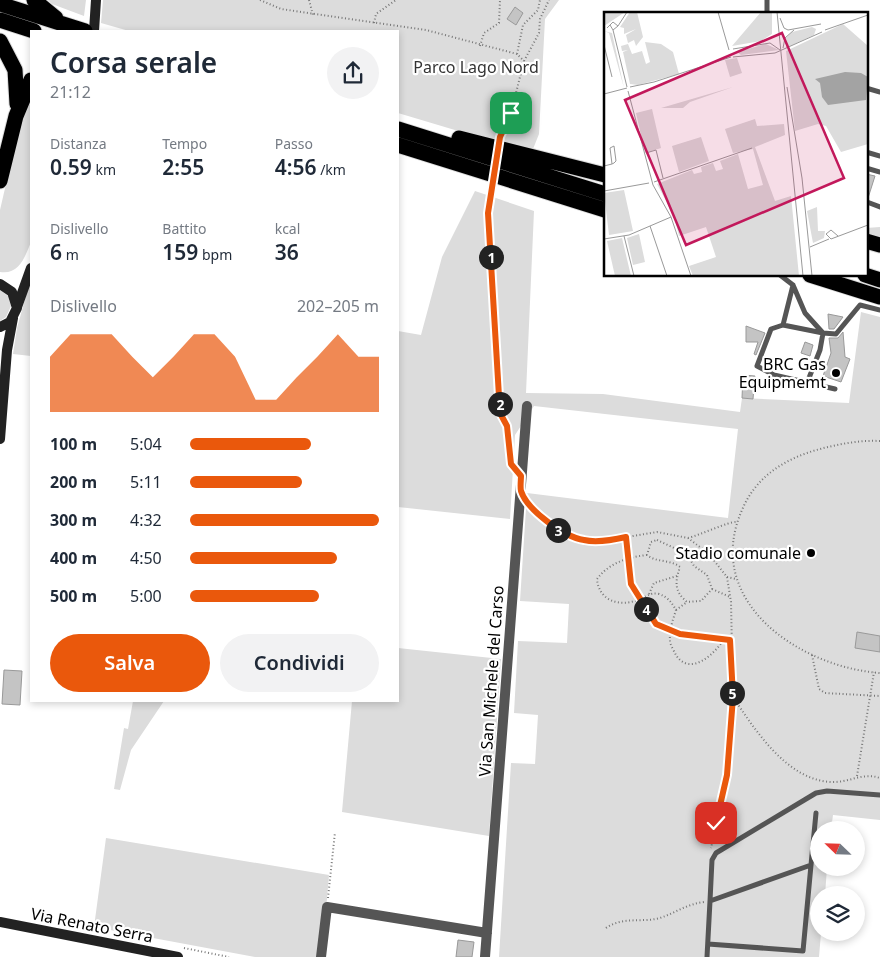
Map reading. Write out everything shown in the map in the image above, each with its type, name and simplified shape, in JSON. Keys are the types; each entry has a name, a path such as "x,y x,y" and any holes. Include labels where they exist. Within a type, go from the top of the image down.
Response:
{"highway":[{"path":"34,0 53,16 84,30"},
{"path":"0,4 83,30"},
{"path":"0,20 31,30"},
{"path":"0,42 15,70 17,91 16,116"},
{"path":"0,181 16,116 30,82"},
{"path":"399,119 456,137 604,174"},
{"path":"399,129 604,194"},
{"path":"399,145 604,210"},
{"path":"813,276 880,297"},
{"path":"868,276 880,280"}],"street":[{"path":"86,30 96,5"},
{"path":"2,284 16,284 30,271"},
{"path":"0,439 7,350 15,313 30,271"},
{"path":"0,327 15,313 15,296 2,284"},
{"path":"0,332 7,350"},
{"name":"Via San Michele del Carso","path":"485,957 527,406"},
{"path":"320,957 327,907 486,933"},
{"name":"Via Renato Serra","path":"0,922 178,957"}],"lane":[{"path":"868,202 880,207"},
{"path":"781,276 794,285 805,313 823,334"},
{"path":"783,325 794,285"},
{"path":"836,389 774,375 757,366 771,329 783,325 823,334 836,334 860,304 880,310"},
{"path":"807,383 820,350 823,334"},
{"path":"707,957 708,902 712,860 716,854 816,794 827,791 880,795"},
{"path":"815,821 816,813"},
{"path":"708,902 810,864"},
{"path":"708,944 803,951 810,875"}],"path":[{"path":"260,0 282,9 426,30 480,46 517,54 524,61"},
{"path":"309,0 313,14"},
{"path":"374,23 376,14 396,0"},
{"path":"480,46 484,33 500,23 500,0"},
{"path":"517,54 523,24 538,10 540,0"},
{"path":"521,476 511,464 507,426 500,413 488,213 500,137 511,113 524,61 539,33 540,19 549,0"},
{"path":"880,442 838,444 803,453 772,469 746,498 736,522 732,550 736,578 749,604 764,623 794,646 812,655 880,672"},
{"path":"520,490 527,502 559,531 584,540 609,540 657,532 688,538 704,534 730,521 736,522"},
{"path":"626,537 631,584 656,624 680,634 730,640"},
{"path":"688,538 709,554 727,577 730,597 733,697 727,775 711,850"},
{"path":"647,555 651,542 657,540 678,548 687,554 694,566 707,575 712,589 730,597"},
{"path":"677,576 654,584 649,594 640,600 618,602 607,600 598,588 597,579 602,573 629,557 647,555 659,561 674,562 680,567 676,587 678,594 686,602"},
{"path":"727,577 736,578"},
{"path":"712,589 702,601 686,602 676,610 670,630 670,642 680,660 693,665 702,661 724,639"},
{"path":"649,594 660,594 670,600 676,610"},
{"path":"812,655 819,689 825,692 880,696"},
{"path":"856,777 874,672"},
{"path":"733,697 764,739 800,772 821,781 833,782 846,781 866,775 880,778"},
{"path":"327,907 335,832"},
{"path":"606,928 627,920 658,919 695,903 708,902"}],"green space":[{"path":"48,0 86,0 84,16 52,4"},
{"name":"Parco Lago Nord","path":"103,0 559,0 545,19 539,134 533,149 495,142 399,113 399,30 126,30 101,23"},
{"path":"30,94 30,244 17,268 12,271 0,272 0,210 21,119"},
{"path":"475,191 534,211 526,393 603,394 740,412 742,398 849,403 861,312 880,317 880,820 833,815 832,821 810,821 810,876 826,876 826,886 810,886 810,941 820,941 819,957 499,957 511,763 535,764 538,715 514,713 518,641 567,643 569,604 520,601 527,493 728,518 738,429 534,406 515,435 510,519 399,507 399,331 421,335 442,257"},
{"path":"880,227 880,238 868,234 868,228"},
{"path":"30,285 30,356 13,354 17,328"},
{"path":"0,290 8,296 11,306 6,317 0,321"},
{"path":"399,648 501,659 489,836 342,812 352,702 399,702"},
{"path":"133,702 163,702 131,750 120,790 114,789 124,728 128,729"},
{"path":"106,838 329,875 322,957 255,957 94,927"}],"building":[{"path":"515,7 523,13 516,25 507,19"},
{"path":"868,174 875,176 868,198"},
{"path":"828,314 843,317 834,329 829,329"},
{"path":"746,326 765,333 756,355 754,354 758,342 746,342"},
{"path":"843,332 845,357 850,359 841,382 823,376 831,353 829,338 838,338"},
{"path":"805,342 813,345 810,356 801,353"},
{"path":"743,375 755,376 753,399 742,398"},
{"path":"857,632 880,636 880,652 855,648"},
{"path":"4,670 22,671 20,705 2,704"},
{"path":"458,940 474,942 472,957 456,957"}],"place":[{"name":"BRC Gas Equipmemt","path":"836,373"},
{"name":"Stadio comunale","path":"811,553"}],"route":[{"path":"511,113 500,137 488,213 500,413 507,426 511,464 521,476 520,490 527,502 559,531 584,540 609,540 626,537 631,584 656,624 680,634 730,640 733,697 727,775 716,823"}]}
